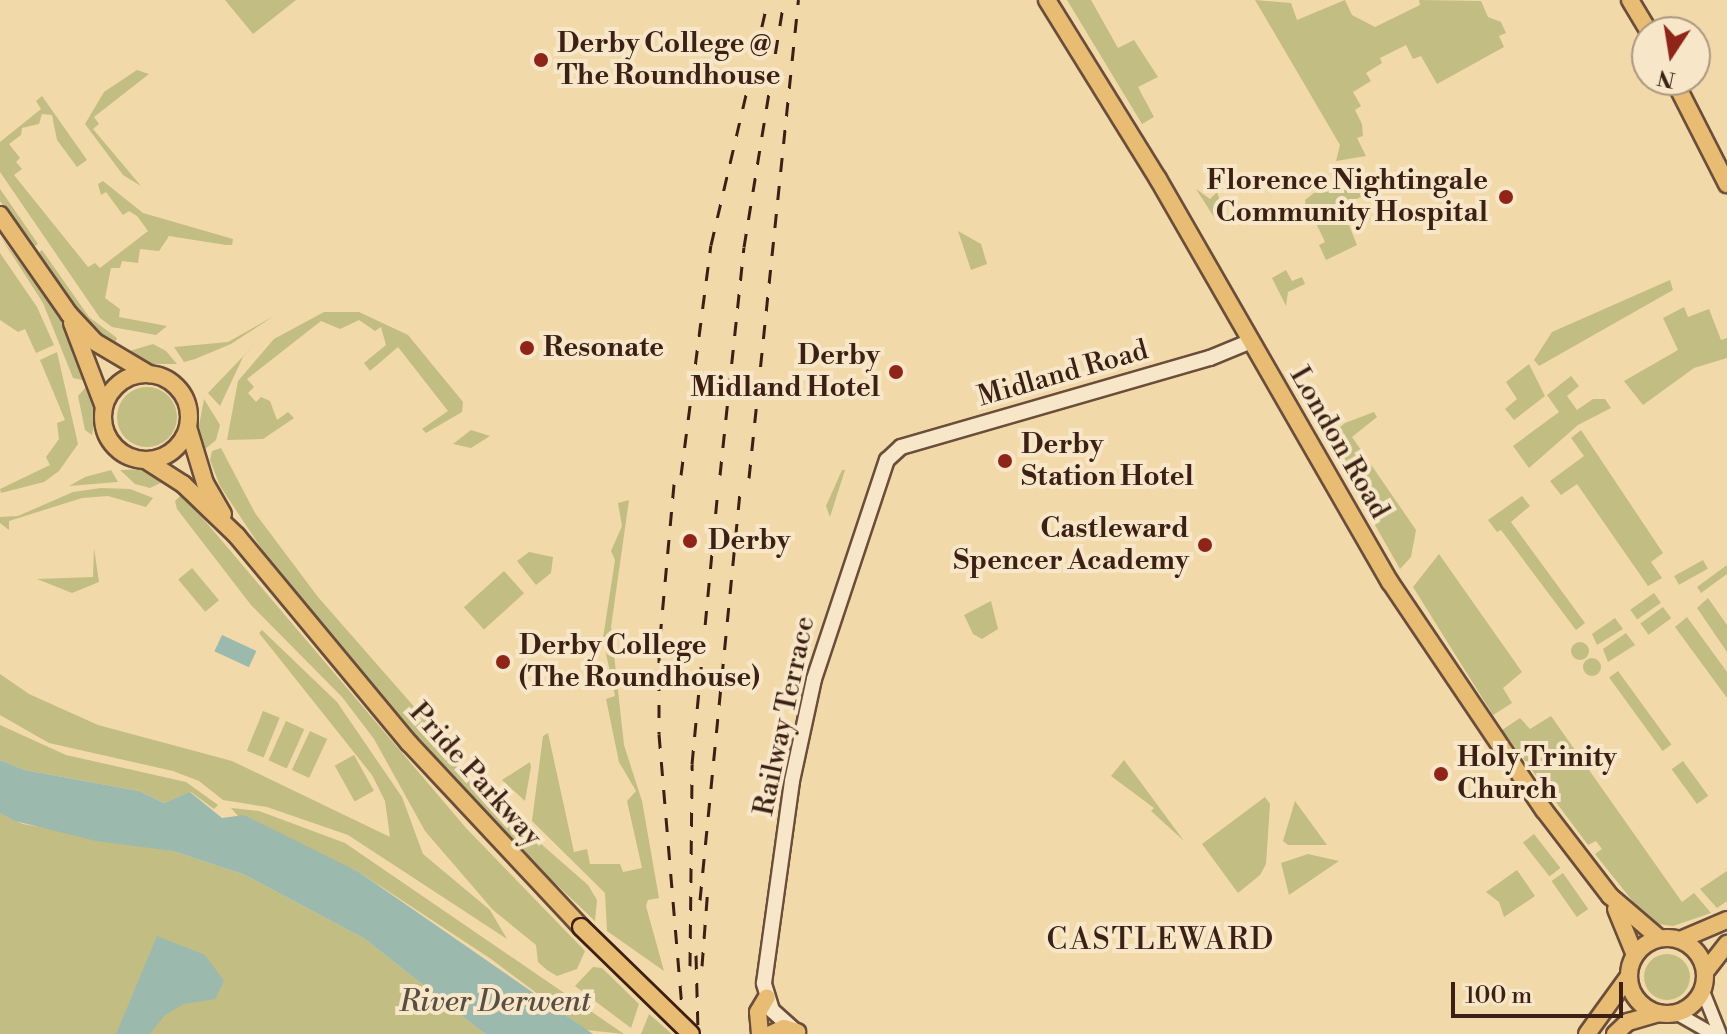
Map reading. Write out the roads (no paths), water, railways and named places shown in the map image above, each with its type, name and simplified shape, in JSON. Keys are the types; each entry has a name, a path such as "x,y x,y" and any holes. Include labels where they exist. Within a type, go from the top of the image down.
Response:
{"main road":[{"name":"London Road","path":"1047,0 1251,341 1390,582 1517,773 1610,896 1659,938"},
{"path":"1682,96 1727,184"},
{"path":"0,215 69,314 114,358 180,391 188,427 172,452 147,461 128,457 113,445 104,427 104,407 69,314"},
{"name":"Midland Road","path":"890,455 1210,358 1251,341"},
{"path":"104,407 121,382 152,375"},
{"name":"Pride Parkway","path":"188,427 207,488 237,536"},
{"name":"Railway Terrace","path":"767,997 767,939 811,691 890,455"},
{"name":"Pride Parkway","path":"147,461 183,484 237,536 409,743 581,927 691,1034"},
{"name":"London Road","path":"1610,896 1635,955"},
{"path":"1587,1034 1629,976 1635,955 1659,938 1680,940 1727,920"},
{"path":"1680,940 1699,955 1704,981"},
{"path":"1615,1034 1628,1022 1692,1004 1727,944"},
{"path":"1629,976 1638,1000 1667,1013"},
{"path":"767,997 776,1015 798,1033"},
{"path":"760,1034 758,1012 767,997"},
{"path":"771,1034 784,1028 798,1033"}],"street":[{"path":"1704,981 1720,1034"},
{"path":"1667,1013 1713,1034"}],"water":[{"path":"222,635 256,651 249,667 214,651"},
{"name":"River Derwent","path":"0,760 25,770 139,791 164,803 190,792 222,818 244,815 359,872 593,1034 485,1034 365,939 245,875 173,851 96,841 15,821 0,813"},
{"path":"157,936 205,955 224,981 215,999 184,1004 165,1015 150,1034 116,1034"}],"railway":[{"path":"681,475 711,245 768,0"},
{"path":"720,475 744,247 784,0"},
{"path":"749,478 798,0"},
{"path":"674,484 659,648 659,734 684,1034"},
{"path":"690,966 692,764 718,491"},
{"path":"700,900 740,494"},
{"path":"702,966 708,886"},
{"path":"696,955 698,1034"}],"place":[{"name":"Derby College @ The Roundhouse","path":"541,60"},
{"name":"Florence Nightingale Community Hospital","path":"1506,197"},
{"name":"Resonate","path":"527,348"},
{"name":"Derby Midland Hotel","path":"896,372"},
{"name":"Derby Station Hotel","path":"1005,461"},
{"name":"Derby","path":"690,541"},
{"name":"Castleward Spencer Academy","path":"1205,545"},
{"name":"Derby College (The Roundhouse)","path":"503,662"},
{"name":"Holy Trinity Church","path":"1441,774"}],"district":[{"name":"CASTLEWARD","path":"1161,940"}]}
